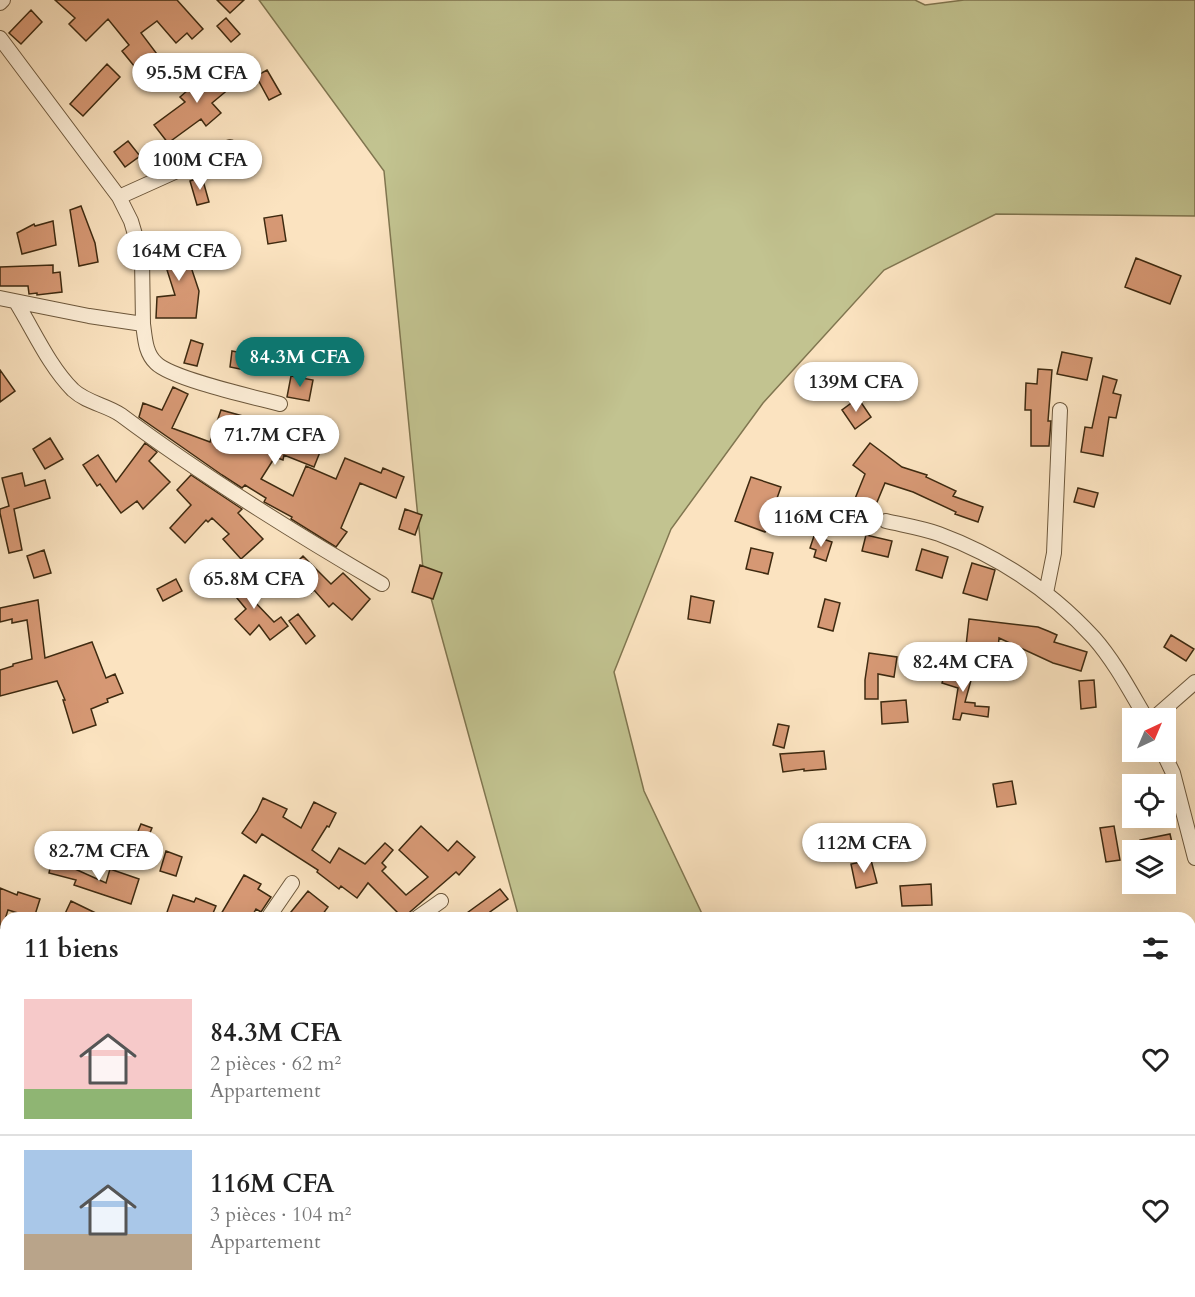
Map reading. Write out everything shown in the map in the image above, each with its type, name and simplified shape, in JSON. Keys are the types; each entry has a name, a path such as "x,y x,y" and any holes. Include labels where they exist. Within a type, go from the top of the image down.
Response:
{"street":[{"path":"0,38 119,196 131,221 142,258 143,324 145,343 151,357 157,364 171,372 280,404"},
{"path":"119,196 230,147"},
{"path":"0,298 143,324"},
{"path":"16,302 53,365 74,391 118,413 145,434 249,502 382,584"},
{"path":"1046,593 1054,553 1060,410"},
{"path":"886,521 939,534 996,561 1046,593 1095,639 1121,675 1140,708"},
{"path":"1165,708 1195,682"},
{"path":"1168,762 1192,828 1195,858"},
{"path":"272,912 292,883"},
{"path":"426,912 441,902"}],"green space":[{"path":"259,0 915,0 925,5 964,0 1195,0 1195,216 996,214 884,270 763,403 671,529 614,672 644,791 701,912 517,912 423,569 384,171"}],"building":[{"path":"55,0 177,0 203,29 192,39 187,33 176,43 157,21 141,33 163,62 143,77 122,51 129,45 108,19 86,41 69,24 75,18"},
{"path":"217,0 244,0 230,13"},
{"path":"31,10 42,22 21,44 9,33"},
{"path":"226,18 240,34 231,42 217,26"},
{"path":"107,64 120,77 83,116 70,104"},
{"path":"218,64 236,83 212,103 221,113 206,126 201,119 168,143 154,125 185,102 180,97"},
{"path":"267,70 281,94 269,100 256,76"},
{"path":"128,141 140,156 125,167 114,152"},
{"path":"202,177 209,202 197,205 190,181"},
{"path":"81,206 95,243 98,262 79,266 70,210"},
{"path":"282,215 286,241 268,244 264,218"},
{"path":"53,221 56,245 22,254 17,233 34,224 35,226"},
{"path":"188,236 192,261 189,261 199,291 196,318 156,318 157,297 175,295 167,270 169,269 163,240"},
{"path":"1136,258 1181,276 1170,304 1125,287"},
{"path":"53,265 53,273 60,272 62,292 37,295 37,293 29,294 28,286 0,286 0,267"},
{"path":"191,340 203,344 197,366 184,363"},
{"path":"232,351 258,356 255,372 230,367"},
{"path":"1062,352 1092,358 1087,380 1057,374"},
{"path":"1038,369 1052,370 1048,421 1051,421 1049,446 1031,446 1031,410 1025,410 1026,383 1037,384"},
{"path":"0,370 15,391 0,402"},
{"path":"291,376 313,380 309,401 287,397"},
{"path":"1103,376 1117,380 1113,393 1121,395 1116,418 1109,417 1103,456 1081,452 1085,427 1092,428"},
{"path":"173,387 188,394 172,428 210,442 221,410 283,425 324,442 314,467 284,455 283,460 275,457 261,479 293,496 306,466 336,479 345,458 381,473 383,468 404,477 396,498 360,483 341,528 347,532 336,547 291,519 292,517 264,502 266,498 245,485 242,488 222,475 139,417 143,403 162,410"},
{"path":"858,398 871,417 855,429 842,410"},
{"path":"50,438 63,459 45,469 33,449"},
{"path":"145,443 157,452 149,461 170,482 143,509 137,501 121,513 100,484 97,486 83,465 98,455 116,482"},
{"path":"870,443 902,467 927,475 926,477 956,491 953,496 983,507 978,522 955,514 956,512 913,492 885,483 870,519 850,511 865,474 853,465"},
{"path":"22,473 25,486 45,480 50,498 14,509 22,550 9,553 0,513 0,509 9,506 2,478"},
{"path":"191,475 242,509 238,513 263,539 241,559 223,539 229,534 212,518 208,522 206,520 185,543 170,528 191,505 177,490"},
{"path":"751,477 781,487 765,532 735,521"},
{"path":"1078,488 1098,493 1094,507 1074,502"},
{"path":"405,509 422,515 415,535 399,529"},
{"path":"866,535 892,541 888,557 862,551"},
{"path":"814,536 832,542 826,561 814,557 816,550 810,548"},
{"path":"751,548 773,553 768,574 746,569"},
{"path":"922,549 948,557 942,578 916,570"},
{"path":"44,550 51,573 34,578 27,556"},
{"path":"303,556 331,584 343,573 370,599 352,620 333,603 329,607 314,590 311,593 288,571"},
{"path":"972,563 995,570 987,600 963,593"},
{"path":"420,565 442,573 433,599 412,592"},
{"path":"250,574 260,586 249,596 274,622 281,617 288,626 270,640 259,625 250,635 235,619 246,609 227,586 233,580 238,585"},
{"path":"176,579 182,591 163,601 157,589"},
{"path":"691,596 714,601 710,623 688,619"},
{"path":"825,599 840,603 833,631 818,627"},
{"path":"38,600 45,658 92,642 106,678 115,674 123,693 91,709 96,725 73,733 63,700 65,700 57,681 0,696 0,670 32,659 27,620 12,623 12,619 0,622 0,608"},
{"path":"298,614 315,636 306,644 289,621"},
{"path":"969,619 1038,627 1057,635 1054,642 1087,652 1081,671 1053,663 999,638 998,650 966,646"},
{"path":"1171,635 1194,649 1186,661 1164,647"},
{"path":"869,653 897,657 894,677 878,674 878,699 865,699"},
{"path":"947,666 973,673 965,702 975,703 975,706 989,707 988,717 962,713 960,720 953,719 958,688 942,683"},
{"path":"1094,680 1096,707 1081,709 1079,681"},
{"path":"906,700 908,722 882,724 881,702"},
{"path":"778,724 789,726 784,748 773,745"},
{"path":"824,751 826,769 783,772 780,754"},
{"path":"1012,781 1016,804 997,807 993,784"},
{"path":"263,798 287,809 283,817 301,828 314,802 336,813 312,850 330,863 339,848 365,864 385,843 393,850 382,863 386,867 382,871 406,895 428,877 399,850 421,826 448,851 457,841 475,857 459,875 456,872 410,912 397,912 368,883 357,898 341,886 339,889 317,872 318,870 262,834 256,843 242,833"},
{"path":"141,824 152,828 147,840 136,836"},
{"path":"1114,826 1120,860 1106,862 1100,828"},
{"path":"904,831 907,847 887,850 884,834"},
{"path":"1170,834 1171,840 1140,840"},
{"path":"166,851 182,857 176,876 160,871"},
{"path":"52,859 76,865 75,869 106,883 110,869 139,879 131,904 74,885 76,880 49,873"},
{"path":"871,860 877,883 856,888 851,864"},
{"path":"244,875 261,884 258,889 271,897 261,912 256,909 254,912 222,912"},
{"path":"931,884 932,905 902,906 900,886"},
{"path":"0,888 17,895 18,892 40,899 36,912 8,910 0,912"},
{"path":"500,889 508,899 490,912 468,912"},
{"path":"308,891 328,907 324,912 291,912"},
{"path":"173,895 194,902 196,898 216,906 214,912 167,912"},
{"path":"71,901 94,912 66,912"}]}
